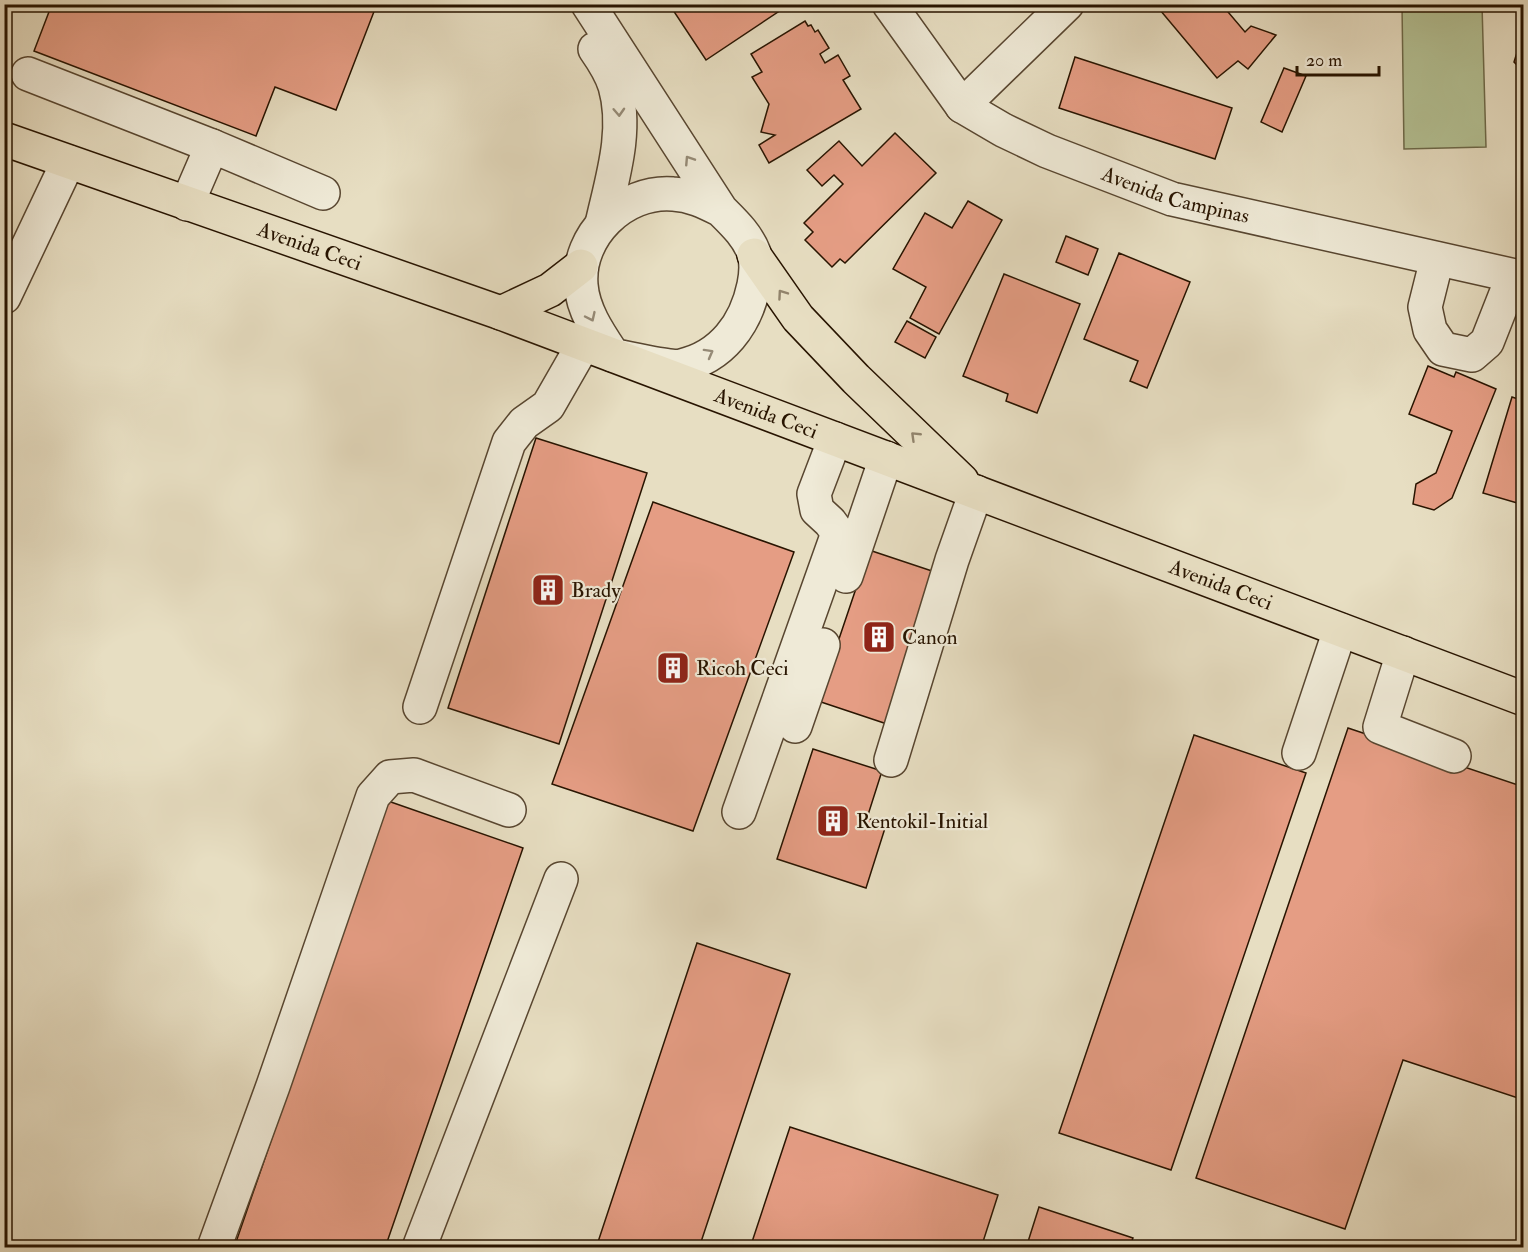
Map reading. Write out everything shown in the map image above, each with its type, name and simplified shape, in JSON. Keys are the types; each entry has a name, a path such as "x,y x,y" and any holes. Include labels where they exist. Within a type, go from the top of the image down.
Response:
{"main road":[{"name":"Avenida Ceci","path":"4,139 501,313 1524,699"},
{"path":"754,255 798,318 856,380 974,491"},
{"path":"501,313 550,290 581,266"}],"street":[{"path":"566,4 614,83 619,106 620,136 602,224"},
{"path":"588,4 721,210 741,229 754,255 756,274 751,302 740,326 723,345 705,356 680,367 598,350"},
{"name":"Avenida Campinas","path":"889,4 962,106 1003,130 1047,151 1172,199 1518,277"},
{"path":"962,106 1067,4"},
{"path":"28,74 212,146 323,193"},
{"path":"187,204 212,146"},
{"path":"4,297 68,162"},
{"path":"598,350 593,324 581,286 581,266 588,243 602,224 622,207 646,196 672,194 698,198 721,210"},
{"path":"1437,259 1425,307 1430,330 1443,349 1472,355 1487,342 1518,277"},
{"path":"420,707 509,442 524,423 548,406 598,350"},
{"path":"739,813 838,533 817,510 814,494 835,439"},
{"path":"795,726 886,458"},
{"path":"891,760 974,491"},
{"path":"1299,753 1340,630"},
{"path":"1403,653 1380,728 1454,756"},
{"path":"213,1246 277,1075 373,796 390,777 414,775 509,810"},
{"path":"419,1248 561,879"},
{"path":"213,1246 296,957"}],"green space":[{"path":"1402,5 1482,5 1486,147 1404,149"}],"building":[{"path":"52,4 362,4 375,9 336,110 275,87 256,136 34,51"},
{"path":"669,4 790,4 706,60"},
{"path":"1155,4 1225,4 1223,6 1245,32 1251,26 1276,35 1248,69 1238,61 1217,78"},
{"path":"805,21 815,32 818,30 829,48 820,54 825,63 838,55 850,76 843,80 861,109 769,163 759,145 775,135 761,132 769,104 752,77 762,72 751,54"},
{"path":"1521,40 1524,40 1524,72 1514,62"},
{"path":"1075,57 1232,108 1215,159 1059,108"},
{"path":"1284,68 1306,76 1282,132 1261,122"},
{"path":"1524,74 1524,133 1517,132"},
{"path":"895,133 936,173 845,263 840,259 832,267 805,240 813,232 804,223 843,184 834,175 822,186 807,170 839,141 862,166"},
{"path":"968,201 1002,220 939,334 910,318 926,287 893,269 925,213 952,228"},
{"path":"1066,236 1098,249 1088,275 1056,262"},
{"path":"1119,253 1190,282 1147,388 1130,381 1138,361 1084,339"},
{"path":"1004,274 1080,304 1037,413 1006,401 1008,394 963,376"},
{"path":"907,321 936,337 925,358 895,342"},
{"path":"1428,366 1454,377 1456,372 1496,389 1452,498 1434,510 1413,504 1416,484 1436,473 1452,431 1409,414"},
{"path":"1512,397 1524,401 1524,505 1483,493"},
{"name":"Brady","path":"536,438 647,473 559,744 448,708"},
{"name":"Ricoh Ceci","path":"653,502 794,552 693,831 552,784"},
{"name":"Canon","path":"869,550 941,574 890,725 818,701"},
{"path":"1348,728 1524,787 1524,1100 1403,1060 1345,1229 1196,1178"},
{"path":"1194,735 1306,773 1171,1170 1059,1133"},
{"name":"Rentokil-Initial","path":"813,749 882,771 867,818 886,825 866,888 777,859"},
{"path":"388,801 523,848 385,1248 241,1248 235,1245"},
{"path":"697,943 790,974 699,1248 596,1248"},
{"path":"790,1127 998,1195 981,1248 750,1248"},
{"path":"1039,1207 1133,1238 1129,1248 1026,1248"}],"place":[{"name":"Brady","path":"548,590"},
{"name":"Canon","path":"879,637"},
{"name":"Ricoh Ceci","path":"673,668"},
{"name":"Rentokil-Initial","path":"833,821"}]}
